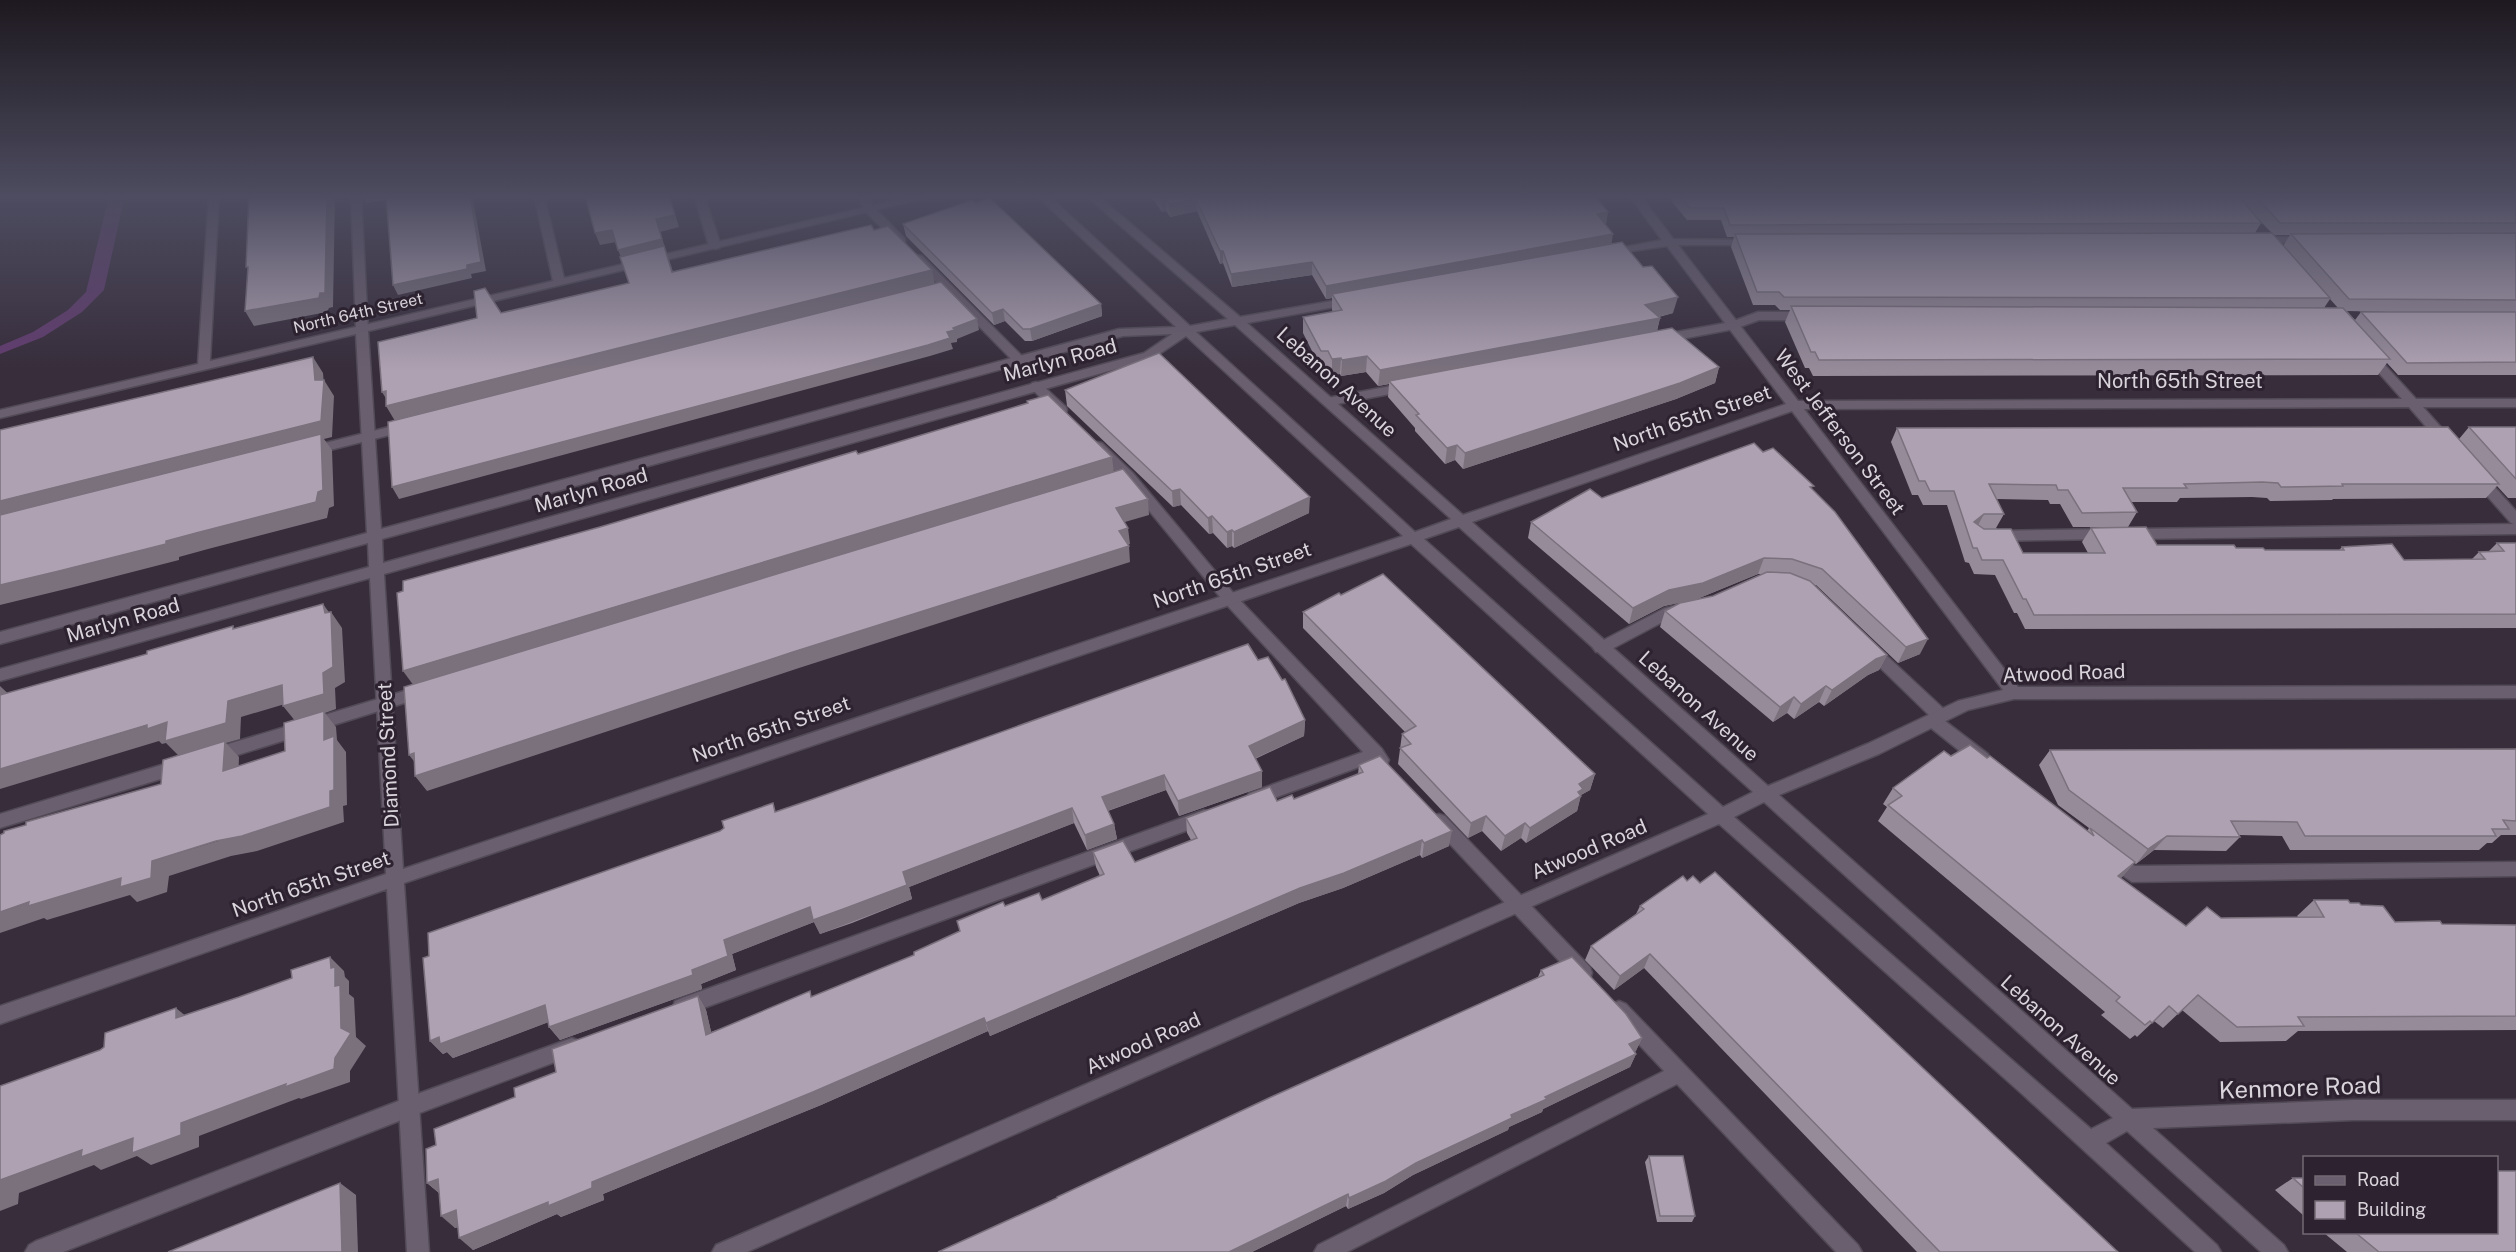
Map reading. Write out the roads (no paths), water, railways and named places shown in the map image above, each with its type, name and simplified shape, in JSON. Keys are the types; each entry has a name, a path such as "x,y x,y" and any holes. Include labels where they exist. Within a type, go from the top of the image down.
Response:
{"street":[{"path":"204,365 211,253"},
{"name":"Diamond Street","path":"359,253 418,1252"},
{"path":"552,253 559,283"},
{"name":"North 64th Street","path":"0,414 684,253"},
{"path":"909,253 941,289 1019,360"},
{"path":"1104,253 1412,538 1721,816 2090,1140 2210,1252"},
{"name":"Lebanon Avenue","path":"1159,253 1238,321 2277,1252"},
{"path":"1600,255 1608,253"},
{"name":"West Jefferson Street","path":"1679,253 2014,693"},
{"name":"Marlyn Road","path":"0,638 1123,332 1186,330 1366,297"},
{"path":"1653,340 1734,325 1758,316 1817,316"},
{"name":"Marlyn Road","path":"0,675 1148,356 1186,330"},
{"path":"2359,343 2516,520"},
{"path":"1327,402 1420,384"},
{"path":"1036,386 1070,418"},
{"name":"North 65th Street","path":"0,1015 395,879 1460,522 1795,405 2516,403"},
{"path":"299,453 426,421"},
{"path":"1086,435 1230,599 1391,771"},
{"path":"1976,536 2516,529"},
{"path":"1601,648 1670,612 1701,606"},
{"path":"1861,640 1936,718 1995,769"},
{"path":"0,821 442,685"},
{"name":"Atwood Road","path":"723,1252 1721,816 1765,794 1873,749 1964,705 2014,693 2516,692"},
{"path":"1241,803 1376,754"},
{"path":"668,1012 1218,812"},
{"path":"1431,813 1593,982"},
{"path":"2096,846 2132,874 2516,869"},
{"path":"1608,999 1851,1252"},
{"path":"36,1252 409,1107 589,1041"},
{"path":"1325,1252 1680,1073"},
{"name":"Kenmore Road","path":"2090,1140 2130,1119 2353,1110 2516,1110"}]}
